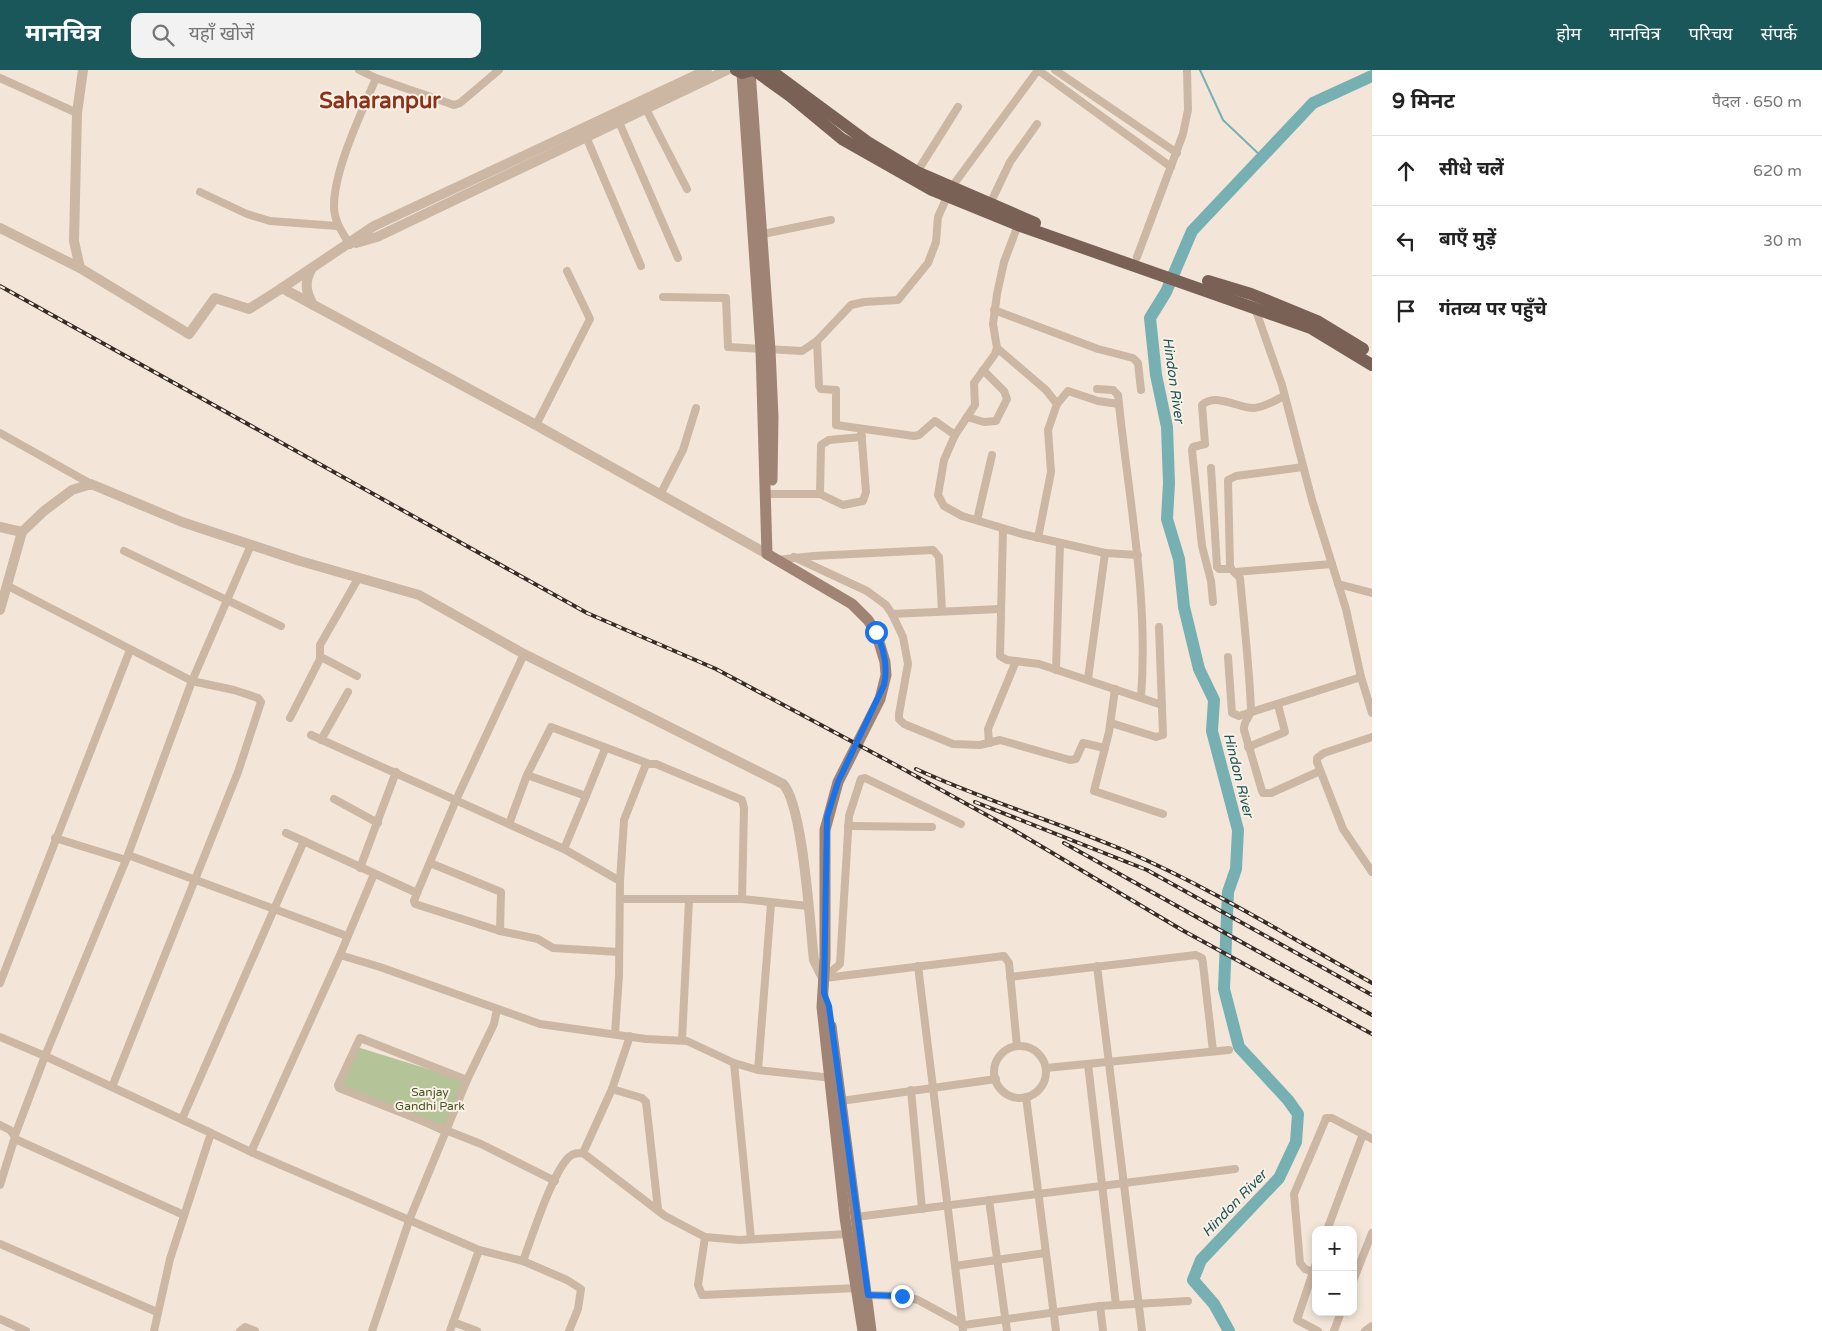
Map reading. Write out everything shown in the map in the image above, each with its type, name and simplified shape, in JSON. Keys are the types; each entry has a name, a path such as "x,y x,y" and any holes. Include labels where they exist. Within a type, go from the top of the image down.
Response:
{"main road":[{"path":"770,70 869,143 949,192 990,204 1046,230 1252,300 1311,328 1372,365"},
{"path":"747,71 790,96 842,139 1018,225 1046,230"},
{"path":"747,71 763,234 767,529 781,559 841,597 860,612 880,640 885,662 886,676 880,699 838,782 827,817 825,848 824,993 829,1006 848,1234 858,1288 863,1331"},
{"path":"747,71 766,350 773,417 772,494 767,529"},
{"path":"1276,310 1317,321 1372,355"},
{"path":"834,1078 841,1101 868,1295 871,1331"}],"street":[{"path":"80,268 74,241 77,112 83,70"},
{"path":"359,70 376,78 454,105 460,103 499,70"},
{"path":"0,228 80,268 189,334 198,325 212,300 218,298 249,309 311,270 374,226 707,70"},
{"path":"350,244 377,237 587,139 727,70"},
{"path":"664,297 726,298 727,346 802,351 818,341 851,305 864,302 894,302 901,297 928,263 936,242 938,217 949,192 1038,70 1174,160"},
{"path":"1055,70 1174,160"},
{"path":"1138,260 1174,160 1188,110 1187,70"},
{"path":"0,78 77,112"},
{"path":"350,244 337,226 334,206 339,177 352,136 376,78"},
{"path":"917,172 958,107"},
{"path":"646,109 687,189"},
{"path":"620,122 678,258"},
{"path":"990,204 1010,162 1037,124"},
{"path":"587,139 641,266"},
{"path":"200,192 247,214 270,221 337,226"},
{"path":"763,234 831,220"},
{"path":"1018,225 1004,262 994,310 993,324 997,348 995,354 974,383 975,404 955,435 944,460 938,495 944,506 1003,529 1060,544 1106,553 1138,555"},
{"path":"311,270 307,278 306,287 313,305"},
{"path":"536,425 590,319 567,271"},
{"path":"282,288 536,425 660,495 781,559 867,591 886,605 903,637 908,664 899,707 900,720 904,724 953,744 971,746 1005,742 1074,760 1083,743 1105,748"},
{"path":"1252,300 1284,396 1303,467 1346,609 1361,677 1372,713"},
{"path":"994,310 1098,349 1133,358 1138,363 1141,390"},
{"path":"818,341 819,386 821,389 836,390 836,424 861,433"},
{"path":"997,348 1046,390 1057,404"},
{"path":"967,417 984,422 996,421 1007,399 1004,391 983,370"},
{"path":"1097,389 1115,391 1119,404 1138,555 1143,657 1141,697"},
{"path":"1038,538 1051,472 1048,430 1057,404 1068,391 1098,401 1119,404"},
{"path":"1213,602 1211,581 1202,546 1192,450 1193,447 1205,444 1202,405 1207,402 1225,401 1247,408 1257,408 1284,396"},
{"path":"660,495 683,450 696,408"},
{"path":"820,494 822,445 829,440 861,433 914,436 919,435 935,421 955,435"},
{"path":"0,433 91,484 139,506 251,545 419,595 524,654 783,784 787,788 797,814 814,960 823,978"},
{"path":"772,494 820,494 843,505 863,501 866,492 861,433"},
{"path":"977,520 992,455"},
{"path":"1303,467 1236,476 1228,480 1233,571 1240,578 1251,712 1244,725 1248,748 1264,793 1270,793 1320,771"},
{"path":"1211,468 1217,567 1219,569 1233,571 1332,564"},
{"path":"0,610 22,532 44,511 72,490 91,484"},
{"path":"0,527 22,532"},
{"path":"1003,529 1000,656 1016,661 1039,664 1162,705"},
{"path":"1056,670 1060,544"},
{"path":"1,1181 45,1056 127,858 192,680 251,545"},
{"path":"781,559 933,550 939,557 942,612"},
{"path":"124,551 281,626"},
{"path":"1088,680 1106,553"},
{"path":"290,718 321,657 320,645 359,577"},
{"path":"1338,584 1372,593"},
{"path":"8,586 192,680 234,690 258,698 261,702 238,772 112,1087"},
{"path":"892,614 1000,609"},
{"path":"1110,723 1161,736 1162,705 1159,627"},
{"path":"0,982 54,838 130,650"},
{"path":"524,654 456,800 414,901 415,904 500,932 538,939 553,948 619,952"},
{"path":"321,657 357,676"},
{"path":"1228,657 1232,713 1239,716 1361,677"},
{"path":"989,743 988,728 1016,661"},
{"path":"1115,689 1105,748 1094,791 1163,814"},
{"path":"321,740 348,692"},
{"path":"1248,748 1285,732 1278,705"},
{"path":"509,824 527,774 551,727 647,764 656,764 742,800 744,808 742,899"},
{"path":"311,736 396,772 564,849 620,881"},
{"path":"1372,737 1320,756 1317,762 1343,829 1372,872"},
{"path":"564,849 605,749"},
{"path":"615,1034 624,820 642,768 647,764"},
{"path":"360,868 396,772"},
{"path":"527,774 586,796"},
{"path":"823,978 839,967 841,960 848,826 858,782 865,778 961,824"},
{"path":"334,798 378,823"},
{"path":"848,826 932,826"},
{"path":"286,833 417,893"},
{"path":"54,838 196,879 347,936"},
{"path":"182,1119 304,841"},
{"path":"430,863 501,892 500,932"},
{"path":"251,1152 340,955 374,874"},
{"path":"621,899 742,899 771,904 808,906"},
{"path":"682,1040 690,900"},
{"path":"758,1070 771,904"},
{"path":"340,955 380,966 540,1024 630,1036 682,1040 734,1063 758,1070 834,1078"},
{"path":"1010,977 1190,955 1202,958 1213,1052"},
{"path":"823,978 1004,956 1009,963 1017,1046"},
{"path":"918,966 964,1328"},
{"path":"1097,966 1111,1062 1142,1331"},
{"path":"372,1331 410,1218 447,1133 467,1080 494,1024 497,1009"},
{"path":"583,1153 612,1089 630,1036"},
{"path":"0,1037 251,1152 410,1218 479,1250 522,1262 567,1280 581,1290 578,1309 569,1331"},
{"path":"467,1080 360,1038 338,1083 339,1088 447,1133 481,1144 555,1181"},
{"path":"1017,1046 1033,1049 1039,1054 1046,1068 1044,1083 1039,1089 1026,1097 1019,1098 1004,1092 996,1079 997,1062 1001,1054 1017,1046"},
{"path":"1046,1068 1229,1050"},
{"path":"734,1063 751,1239"},
{"path":"1088,1064 1116,1305"},
{"path":"841,1101 996,1079"},
{"path":"612,1089 642,1098 646,1102 658,1209"},
{"path":"911,1090 922,1209"},
{"path":"1026,1097 1056,1331"},
{"path":"1312,1272 1304,1269 1300,1263 1294,1202 1296,1187 1326,1118 1332,1118 1372,1139"},
{"path":"0,1126 10,1130 15,1137 184,1215"},
{"path":"154,1331 157,1312 184,1215 211,1133"},
{"path":"1329,1226 1363,1134"},
{"path":"0,1153 9,1156"},
{"path":"522,1262 555,1181 569,1156 583,1153 665,1216 704,1237 727,1240 848,1234"},
{"path":"856,1217 1235,1170"},
{"path":"989,1200 1007,1319 1007,1331"},
{"path":"1357,1271 1372,1233"},
{"path":"704,1237 698,1285 702,1295 722,1296 858,1288"},
{"path":"0,1244 157,1312"},
{"path":"450,1331 479,1250"},
{"path":"955,1266 1045,1253"},
{"path":"1364,1253 1372,1259"},
{"path":"1312,1275 1297,1320 1318,1331"},
{"path":"868,1295 902,1296 918,1300 964,1328 1007,1319 1100,1306 1188,1301"},
{"path":"1100,1306 1102,1331"},
{"path":"1334,1331 1340,1316"},
{"path":"0,1319 26,1331"},
{"path":"453,1322 477,1331"},
{"path":"1365,1331 1372,1326"},
{"path":"240,1331 246,1327 255,1331"}],"green space":[{"name":"Sanjay Gandhi Park","path":"357,1047 467,1081 448,1137 341,1088"}],"waterway":[{"path":"1200,70 1223,120 1262,157"},
{"name":"Hindon River","path":"1229,1331 1214,1304 1193,1280 1201,1260 1279,1178 1296,1142 1298,1114 1288,1100 1239,1047 1224,989 1228,892 1236,869 1238,830 1212,731 1214,700 1199,669 1184,607 1179,559 1167,519 1169,483 1167,427 1156,375 1150,318 1166,292 1192,231 1313,103 1372,76"}],"railway":[{"path":"0,286 587,613 716,669 894,764 1012,829 1182,930 1372,1034"},
{"path":"916,769 942,781 1102,841 1159,866 1252,914 1372,983"},
{"path":"975,802 1147,870 1372,995"},
{"path":"1064,843 1372,1015"}],"district":[{"name":"Saharanpur","path":"380,100"}],"route":[{"path":"876,632 880,640 885,662 886,676 884,685 880,699 838,782 829,808 825,830 825,958 823,978 824,993 829,1006 858,1233 868,1295 902,1296"}]}
